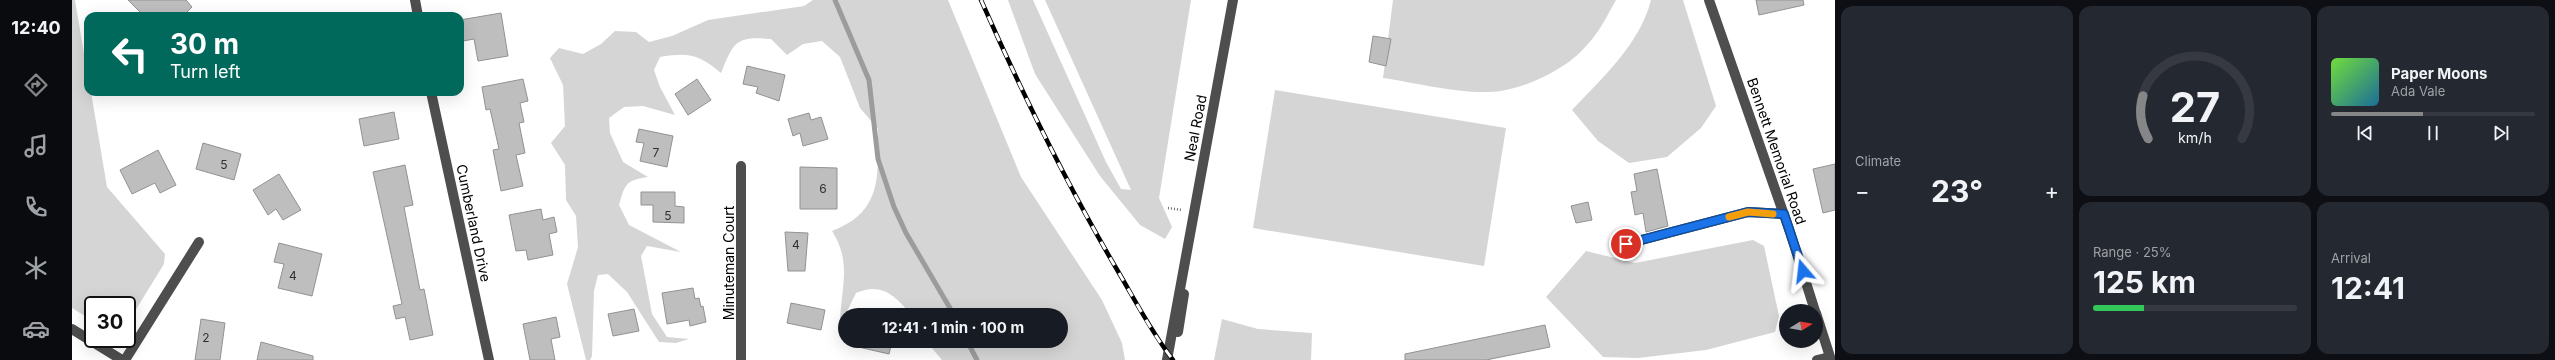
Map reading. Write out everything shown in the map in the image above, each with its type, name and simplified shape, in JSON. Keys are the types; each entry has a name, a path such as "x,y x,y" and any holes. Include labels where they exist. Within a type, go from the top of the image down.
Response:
{"street":[{"path":"415,0 417,12"},
{"name":"Neal Road","path":"1167,360 1180,280 1186,260 1234,0"},
{"name":"Bennett Memorial Road","path":"1709,0 1784,214 1813,304"},
{"name":"Cumberland Drive","path":"432,96 489,360"},
{"name":"Minuteman Court","path":"741,166 741,360"},
{"path":"1626,244 1748,212 1784,214"},
{"path":"125,360 199,242"},
{"name":"Neal Road","path":"1173,360 1186,283 1186,260"},
{"path":"72,329 122,360"},
{"name":"Bennett Memorial Road","path":"1823,334 1831,359"},
{"path":"1817,360 1831,359"}],"path":[{"path":"1168,208 1180,210"}],"shaded area":[{"path":"72,0 75,0 84,53 84,96 92,96 107,187 165,254 164,264 136,309 136,296 84,296 84,315 72,308"},
{"path":"813,0 948,0 1021,177 1102,300 1122,343 1125,360 942,360 932,348 1068,348 1068,308 905,308 887,293 874,289 856,293 849,308 841,308 844,266 838,243 832,231 849,223 861,214 869,203 877,176 878,129 860,108 840,57 822,41 803,44 787,55 771,39 759,38 743,40 733,47 721,73 706,62 693,56 670,55 660,57 654,70 660,87 675,115 643,106 624,107 609,118 610,133 623,162 648,177 631,182 623,192 619,205 629,225 681,252 647,246 641,256 652,314 667,337 689,339 676,343 659,342 627,292 608,274 598,275 594,291 592,356 590,360 586,360 567,284 578,247 576,216 566,200 565,165 551,143 565,126 563,85 550,58 559,48 583,54 601,44 615,31 636,32 649,42 672,36 708,20 804,6"},
{"path":"1008,0 1033,0 1106,162 1121,189 1131,190 1045,0 1191,0 1159,198 1172,227 1165,239 1140,225 1100,176 1035,74"},
{"path":"1393,0 1616,0 1595,36 1569,62 1535,81 1512,89 1473,92 1383,78"},
{"path":"1651,0 1683,0 1716,106 1701,128 1667,157 1629,163 1598,141 1572,110 1619,60 1629,46 1646,16"},
{"path":"1275,90 1506,128 1484,266 1253,228"},
{"path":"1753,240 1764,246 1779,316 1775,332 1706,350 1638,358 1603,357 1546,297 1586,251 1635,263"},
{"path":"1222,319 1258,329 1312,333 1311,360 1214,360"}],"building":[{"path":"128,0 186,0 192,7 187,12 140,12"},
{"path":"1756,0 1803,0 1804,5 1759,15"},
{"path":"501,13 508,56 478,61 474,39 464,41 464,19"},
{"path":"1373,36 1391,39 1386,66 1369,62"},
{"path":"747,66 785,75 779,101 756,93 758,87 743,84"},
{"path":"523,79 528,101 520,103 524,122 519,123 525,153 516,155 523,186 501,191 493,150 499,149 490,109 486,110 482,87"},
{"path":"697,79 711,100 688,115 675,94"},
{"path":"394,112 399,139 364,146 359,119"},
{"path":"809,113 811,120 821,117 828,139 803,146 800,133 793,136 788,119"},
{"path":"639,129 673,136 667,167 640,161 644,143 636,142"},
{"path":"203,143 241,154 234,180 196,169"},
{"path":"158,150 176,185 160,193 155,183 132,194 120,170"},
{"path":"1835,164 1835,210 1823,213 1813,169"},
{"path":"405,165 413,205 404,207 420,290 424,289 433,335 410,340 405,317 396,319 393,306 402,304 373,172"},
{"path":"800,167 837,168 837,209 800,209"},
{"path":"1657,169 1668,226 1646,232 1643,213 1635,215 1631,192 1637,191 1634,174"},
{"path":"279,174 301,210 283,220 276,209 268,215 253,190"},
{"path":"641,192 675,192 675,206 684,207 684,223 653,222 653,205 641,205"},
{"path":"1588,202 1592,220 1576,223 1571,206"},
{"path":"541,209 543,220 554,217 557,232 549,234 553,255 528,260 526,250 516,251 509,215"},
{"path":"785,232 808,233 805,271 788,271"},
{"path":"279,243 322,254 312,296 278,288 284,264 274,262"},
{"path":"693,288 695,299 699,298 701,307 703,306 706,322 690,326 689,320 667,324 662,293"},
{"path":"791,303 825,310 821,330 787,323"},
{"path":"634,309 639,331 613,336 608,314"},
{"path":"556,317 560,337 551,339 555,360 530,360 523,324"},
{"path":"201,319 225,323 220,360 195,360"},
{"path":"1545,325 1550,347 1486,360 1405,360 1405,354"},
{"path":"261,342 313,356 313,360 257,360"},
{"path":"863,348 890,348 889,354"}],"waterway":[{"path":"835,0 869,80 878,159 894,207 906,233 950,308"},
{"path":"971,348 977,360"}],"railway":[{"path":"981,0 1029,104 1081,206 1144,317 1173,360"}],"slow traffic":[{"path":"1729,217 1748,212 1773,214"}],"route":[{"path":"1626,244 1748,212 1784,214 1803,271"}]}
